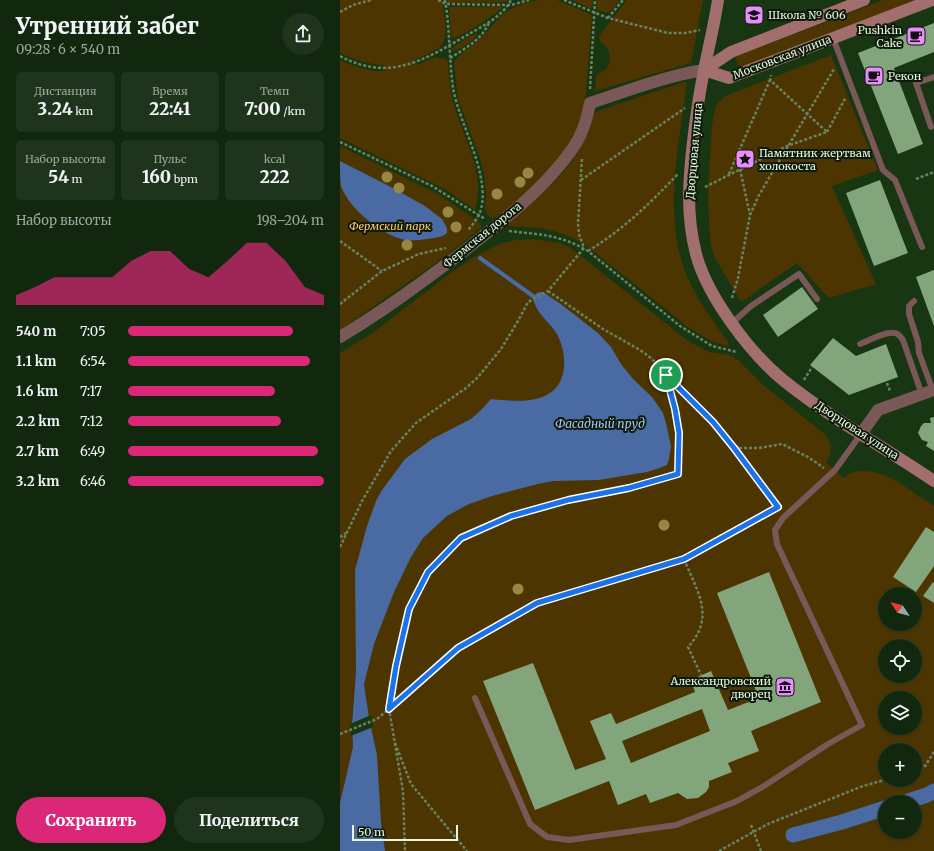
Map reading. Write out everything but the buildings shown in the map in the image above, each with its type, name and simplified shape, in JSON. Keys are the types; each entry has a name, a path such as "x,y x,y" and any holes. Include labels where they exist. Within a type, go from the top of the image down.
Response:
{"main road":[{"name":"Дворцовая улица","path":"718,0 699,98 693,140 689,196 691,225 696,255 704,275 732,323 756,354 783,380 822,408 934,481"},
{"name":"Московская улица","path":"704,70 731,52 864,0"},
{"name":"Московская улица","path":"704,70 729,78 932,0"}],"street":[{"path":"590,103 662,80 704,70"},
{"name":"Фермская дорога","path":"340,337 420,283 496,226 537,190 573,148 583,129 590,103"},
{"path":"861,434 878,410 930,392"}],"lane":[{"path":"833,38 883,170 895,180 922,247"},
{"path":"931,127 916,83 934,77"},
{"path":"732,323 751,306 799,274 817,299"},
{"path":"914,301 909,306 911,322 918,342 919,352 930,392"},
{"path":"860,344 890,332 900,336 930,392"},
{"path":"475,698 530,824 548,837 569,840 676,825 706,814 737,801 764,786 828,744 862,725 782,555 775,537 775,530 783,518 835,470 861,434"}],"path":[{"path":"340,12 353,5 371,0"},
{"path":"438,0 446,4 509,4 529,0"},
{"path":"445,0 450,58 456,100 476,156 481,178 482,205 478,215 465,233"},
{"path":"340,56 365,66 385,68 415,63 449,46 489,22 509,4 511,0"},
{"path":"564,0 608,18 668,33 685,33 700,30"},
{"path":"590,103 595,0"},
{"path":"608,18 623,0"},
{"path":"450,58 478,38 489,22"},
{"path":"732,298 738,278 750,215 759,195 787,146 808,114 835,67"},
{"path":"729,174 770,80 771,74"},
{"path":"770,80 827,132"},
{"path":"705,187 787,146 827,132 852,87"},
{"path":"581,180 686,108"},
{"path":"340,142 432,186 496,226 503,229 562,238 584,248 680,326 712,346 738,352"},
{"path":"582,156 578,224 579,234 584,248"},
{"path":"740,169 750,215"},
{"path":"916,179 934,172"},
{"path":"588,251 607,240 629,223 679,173"},
{"path":"340,241 382,270"},
{"path":"340,304 382,270 419,254 450,246"},
{"path":"340,547 383,463 391,451 416,423 466,388 488,365 509,336 528,302 548,291 584,248"},
{"path":"548,291 603,329 651,358 713,422 778,507"},
{"path":"804,380 812,367"},
{"path":"405,851 402,791 389,709 396,666 409,609 428,572 461,538 511,516 568,500 629,488 678,474 679,433 675,409 666,375"},
{"path":"887,382 890,391"},
{"path":"734,448 759,448 782,444 808,457 824,468"},
{"path":"818,473 828,464"},
{"path":"340,734 377,719 458,648 537,603 684,559 778,507 784,502"},
{"path":"340,537 346,533"},
{"path":"684,559 700,599 703,612 700,631 696,639 688,647 701,675"},
{"path":"393,736 411,784 466,851"},
{"path":"922,768 925,766 934,752"},
{"path":"719,851 768,824 863,786 878,782"},
{"path":"750,825 761,851"}],"green space":[{"path":"340,0 442,0 445,19 445,32 442,44 436,50 414,60 417,65 436,57 446,59 448,62 453,102 476,170 478,196 475,210 445,189 340,138 340,60 351,65 374,71 386,71 383,65 361,61 340,53"},
{"path":"448,0 508,0 507,2 448,3"},
{"path":"539,0 557,0 592,15 585,102 576,132 555,163 511,207 496,217 491,218 485,209 486,193 484,173 458,99 454,63 459,56 483,36 503,14 519,5"},
{"path":"572,0 593,0 592,9"},
{"path":"597,0 619,0 612,10 605,13 597,10"},
{"path":"627,0 703,0 691,63 595,91 596,77 606,69 610,61 608,50 600,41 599,36"},
{"path":"883,0 919,0 740,69 735,57"},
{"path":"504,6 475,27 456,38 451,36 449,7"},
{"path":"476,33 478,34 476,37 467,45 453,51 452,49 456,45"},
{"path":"831,55 878,170 832,186 876,284 829,298 797,263 741,302 714,256 711,245 708,186 712,125 716,105 725,96"},
{"path":"684,82 687,83 677,153 674,200 678,247 684,269 693,289 728,342 728,346 713,342 688,327 584,244 556,232 538,228 509,226 507,223 546,190 572,161 579,150 595,112"},
{"name":"Фермский парк","path":"340,146 438,194 479,222 481,224 481,228 450,253 340,330"},
{"path":"532,239 560,243 571,248 688,341 709,352 729,355 737,359 763,385 825,434 831,448 830,455 826,462 842,477 844,478 849,474 862,471 883,475 895,480 934,506 934,851 340,851 340,353 371,334 452,272 479,254 502,243"}],"water":[{"path":"340,161 425,206 442,219 447,228 447,233 437,238 405,240 386,233 377,227 359,212 345,195 341,186"},
{"name":"Фасадный пруд","path":"539,292 543,292 562,305 598,333 611,347 621,364 633,379 652,397 663,413 666,423 671,446 667,465 647,472 599,480 553,481 492,496 469,504 447,516 423,538 411,557 394,592 374,644 364,684 369,718 377,755 381,823 385,851 340,851 340,803 353,747 352,725 356,672 355,570 367,526 376,501 382,490 405,459 432,439 471,419 491,399 514,401 537,399 547,395 555,389 561,380 564,367 564,354 557,334 536,307 533,296"}],"pier":[{"path":"371,715 373,727 351,736 350,724"}],"waterway":[{"path":"480,258 533,296"},
{"path":"922,797 934,791"},
{"path":"793,835 842,822 878,810"}],"place":[{"name":"Школа № 606","path":"754,15"},
{"name":"Pushkin Cake","path":"916,36"},
{"name":"Рекон","path":"874,76"},
{"name":"Памятник жертвам холокоста","path":"745,159"},
{"name":"Александровский дворец","path":"785,687"}],"route":[{"path":"666,375 713,422 778,507 684,559 537,603 458,648 389,709 396,666 409,609 428,572 461,538 511,516 568,500 629,488 678,474 679,433 675,409 666,375"}]}
